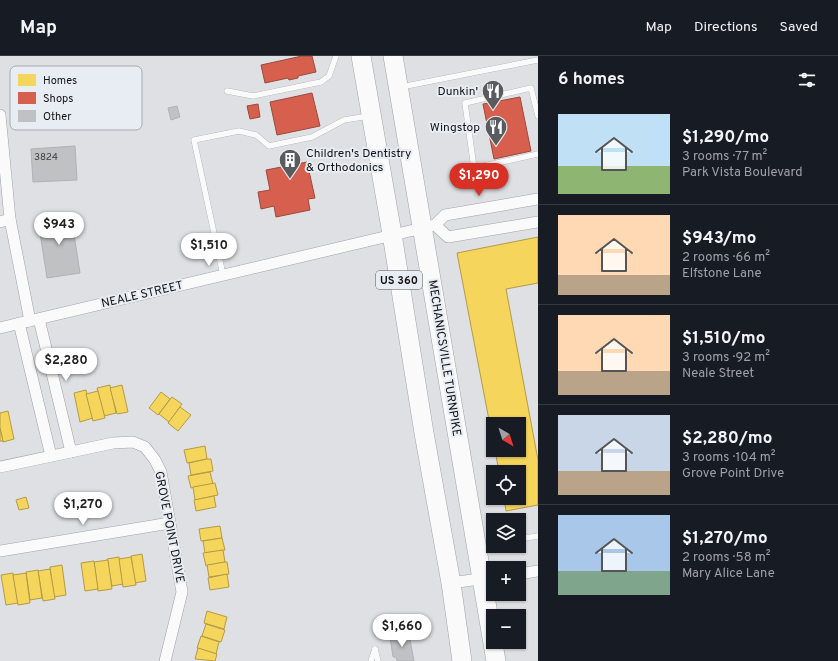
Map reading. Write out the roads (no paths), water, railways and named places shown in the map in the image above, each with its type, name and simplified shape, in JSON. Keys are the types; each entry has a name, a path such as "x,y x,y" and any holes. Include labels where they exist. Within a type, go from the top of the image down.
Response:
{"highway":[{"name":"US 360","path":"361,56 392,234 422,425 451,583 462,661"},
{"name":"MECHANICSVILLE TURNPIKE","path":"393,56 398,87 429,226 486,566"},
{"name":"MECHANICSVILLE TURNPIKE","path":"490,601 496,661"}],"street":[{"path":"0,115 5,220 35,320 71,452"},
{"path":"538,199 445,215 429,226 448,237 538,222"},
{"name":"NEALE STREET","path":"0,328 429,226"},
{"path":"19,323 51,456"},
{"name":"GROVE POINT DRIVE","path":"0,467 113,442 133,442 145,447 156,460 161,472 182,592 165,661"},
{"path":"0,551 170,524"},
{"path":"526,573 538,571"},
{"path":"451,583 486,578"}],"lane":[{"path":"227,91 253,96 321,82 329,76 336,56"},
{"path":"398,87 538,60"},
{"path":"538,116 531,88 465,103 474,168 538,154"},
{"path":"224,275 194,140 238,131 256,135 270,146 312,137 344,120 371,116"},
{"path":"526,538 538,536"},
{"path":"371,661 375,648 378,661"}],"place":[{"name":"Dunkin'","path":"493,110"},
{"name":"Wingstop","path":"496,146"},
{"name":"Children's Dentistry & Orthodonics","path":"290,180"}]}
